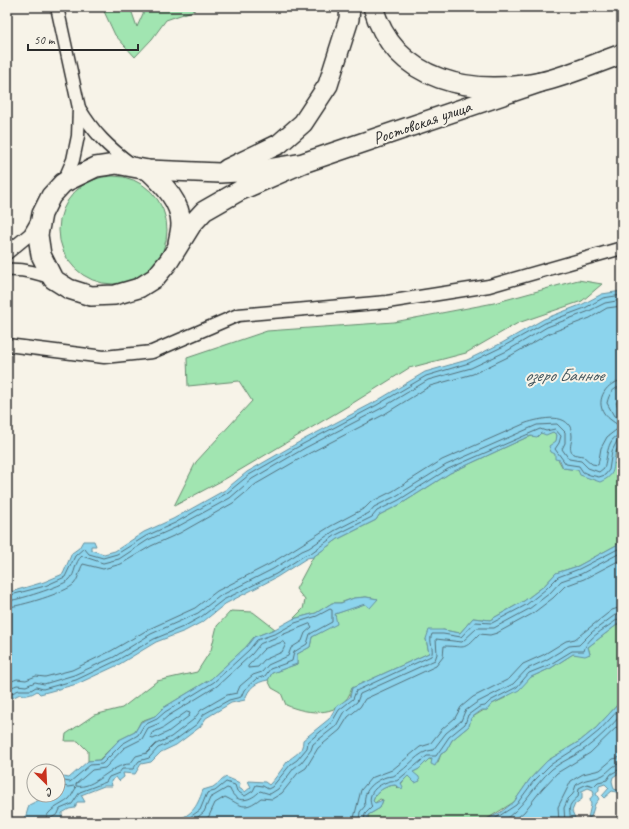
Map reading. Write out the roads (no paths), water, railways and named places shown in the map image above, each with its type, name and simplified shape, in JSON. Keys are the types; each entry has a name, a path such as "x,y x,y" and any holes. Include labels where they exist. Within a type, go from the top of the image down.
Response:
{"main road":[{"path":"220,173 279,144 303,123 328,85 349,19 350,7"},
{"path":"373,7 388,39 408,61 434,77 461,85 493,88 542,82 622,54"},
{"name":"Ростовская улица","path":"303,163 542,82"},
{"path":"303,163 219,201 204,211 192,224 178,244 170,261 154,278 139,288 115,295 91,296 69,289 53,279 41,255 38,235 42,214 51,196 63,183 78,174 96,167 116,164 142,169 220,173 255,171 303,163"},
{"path":"142,169 161,182 178,208 181,223 178,244"}],"street":[{"path":"57,7 79,108 78,136 73,160 63,183"},
{"path":"79,108 93,130 110,149 142,169"},
{"path":"7,253 30,234 42,214"},
{"path":"7,345 104,357 152,352 238,315 387,302 489,286 622,248"},
{"path":"7,270 22,269 37,272 53,279"}],"water":[{"name":"озеро Банное","path":"622,291 622,394 616,403 622,416 623,435 622,441 616,451 612,473 606,479 600,482 580,475 578,470 563,468 560,460 555,459 555,454 551,452 549,446 556,441 557,435 553,432 546,435 541,433 537,437 531,436 450,473 401,504 379,515 376,520 338,539 313,557 307,558 277,577 225,604 204,621 185,631 156,642 118,665 77,684 40,694 37,691 29,695 20,694 7,699 7,593 44,582 63,574 72,553 79,548 83,541 94,541 96,546 91,546 91,550 104,554 115,551 144,532 173,519 225,490 247,472 301,441 375,402 425,372 467,360 502,343 544,319 583,304 602,294"},
{"path":"622,542 622,621 588,647 590,654 585,656 573,654 551,668 531,677 519,690 492,704 487,710 482,710 471,718 469,726 452,740 446,751 441,754 435,766 431,764 432,759 429,759 419,769 413,772 419,777 420,781 415,783 408,776 401,783 403,787 402,789 395,785 384,788 376,794 373,801 375,803 383,800 380,808 368,815 368,820 363,822 172,822 189,814 198,802 203,790 213,787 226,777 240,783 239,788 245,792 251,787 248,781 265,782 269,785 287,762 300,751 303,745 303,740 329,719 336,707 350,697 352,688 429,653 426,639 429,630 443,630 460,633 473,618 490,620 524,601 544,586 556,573 578,566"},
{"path":"366,597 378,599 370,608 365,604 335,614 337,624 312,637 310,647 297,654 297,664 272,673 268,680 256,684 250,689 245,700 231,703 206,718 200,727 176,745 161,752 151,762 141,764 135,774 123,773 124,777 119,781 116,777 111,781 112,786 104,786 81,795 85,802 77,802 75,808 69,809 62,813 62,819 56,819 52,822 21,822 25,819 29,805 33,803 66,803 66,777 69,778 88,761 100,760 119,740 135,732 141,722 155,716 163,708 211,679 246,647 254,637 275,629 293,619 316,613 332,603 341,603 354,598"},
{"path":"622,700 622,771 613,777 612,781 614,789 620,791 620,793 612,791 604,798 602,796 609,788 605,784 599,786 599,790 596,794 599,799 595,804 591,817 588,818 591,805 590,799 594,794 593,790 588,788 582,791 582,799 575,804 572,811 575,818 573,822 482,822 501,812 514,802 530,779 547,761 580,741 596,728"}]}
